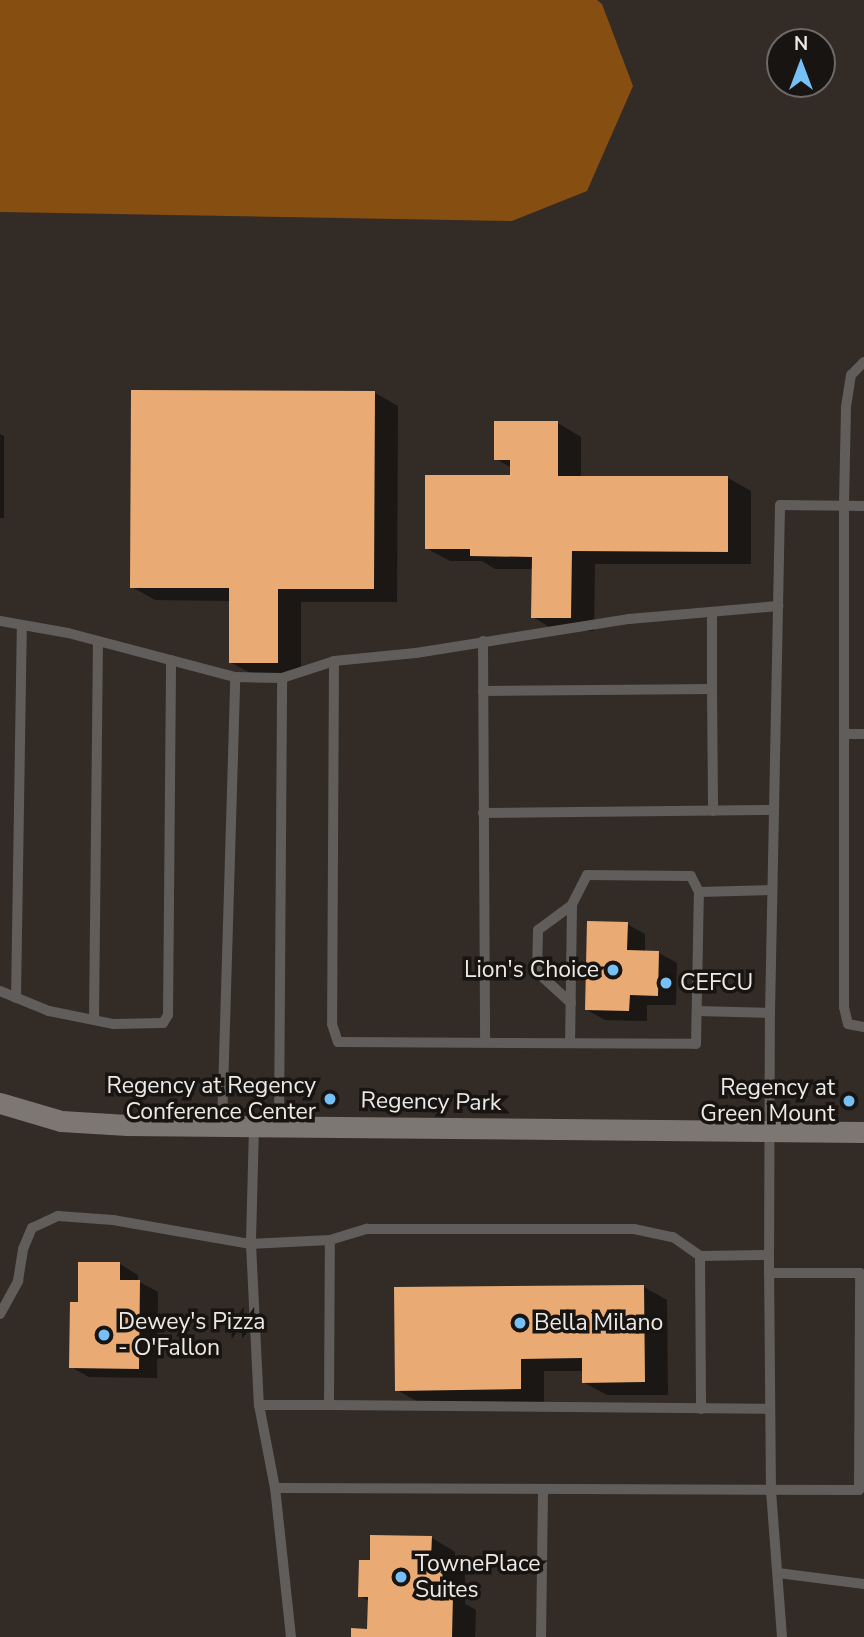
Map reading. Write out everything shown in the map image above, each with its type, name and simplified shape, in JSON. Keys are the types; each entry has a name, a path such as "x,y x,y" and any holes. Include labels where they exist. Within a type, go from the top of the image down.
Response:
{"street":[{"name":"Regency Park","path":"0,1103 61,1121 279,1127 864,1132"}],"lane":[{"path":"864,362 851,375 849,386 844,506 844,1007 848,1024 864,1027"},
{"path":"782,1637 771,1492 769,1273 772,1131 770,1013 780,505 864,506"},
{"path":"0,621 98,641 235,677 282,678 334,661 416,653 629,619 778,606"},
{"path":"712,612 713,811"},
{"path":"16,998 22,625"},
{"path":"94,1020 98,641"},
{"path":"483,641 485,1041"},
{"path":"0,991 48,1011 113,1024 163,1023 168,1015 172,660"},
{"path":"334,661 332,1024 338,1042 696,1044 699,892 691,876 587,875 572,905 570,1043"},
{"path":"222,1126 235,677"},
{"path":"279,1127 282,678"},
{"path":"483,691 712,689"},
{"path":"844,734 864,734"},
{"path":"483,813 774,810"},
{"path":"699,892 772,890"},
{"path":"571,1003 537,972 538,930 572,905"},
{"path":"698,1011 770,1013"},
{"path":"254,1126 251,1244 260,1405 275,1488 291,1637"},
{"path":"0,1314 19,1281 23,1250 32,1228 58,1216 113,1220 251,1244 330,1240 367,1229 634,1228 673,1237 700,1256 769,1255"},
{"path":"329,1405 330,1240"},
{"path":"700,1256 701,1409"},
{"path":"275,1488 771,1492 862,1490 862,1273 769,1273"},
{"path":"260,1405 771,1409"},
{"path":"541,1637 543,1490"},
{"path":"778,1573 864,1584"}],"shaded area":[{"path":"0,0 597,0 602,4 633,86 587,191 512,221 0,212"}],"building":[{"path":"131,390 375,391 374,589 278,589 278,663 229,663 229,588 130,588"},
{"path":"494,421 558,421 558,476 728,476 728,552 572,551 571,618 531,618 532,557 470,556 470,549 425,549 425,475 510,475 510,460 494,460"},
{"path":"587,921 628,922 627,950 659,951 658,996 630,995 629,1011 585,1010"},
{"name":"Dewey's Pizza - O'Fallon","path":"78,1262 120,1262 120,1280 140,1280 139,1369 69,1368 70,1302 78,1302"},
{"name":"Bella Milano","path":"644,1285 645,1382 582,1383 582,1358 521,1359 521,1389 395,1391 394,1287"},
{"name":"TownePlace Suites","path":"370,1535 432,1536 431,1559 443,1560 442,1595 453,1595 452,1637 351,1637 351,1628 367,1629 368,1597 358,1597 359,1560 370,1560"}],"place":[{"name":"Lion's Choice","path":"613,970"},
{"name":"CEFCU","path":"666,983"},
{"name":"Regency at Regency Conference Center","path":"330,1099"},
{"name":"Regency at Green Mount","path":"849,1101"},
{"name":"Bella Milano","path":"520,1323"},
{"name":"Dewey's Pizza - O'Fallon","path":"104,1335"},
{"name":"TownePlace Suites","path":"401,1577"}]}
